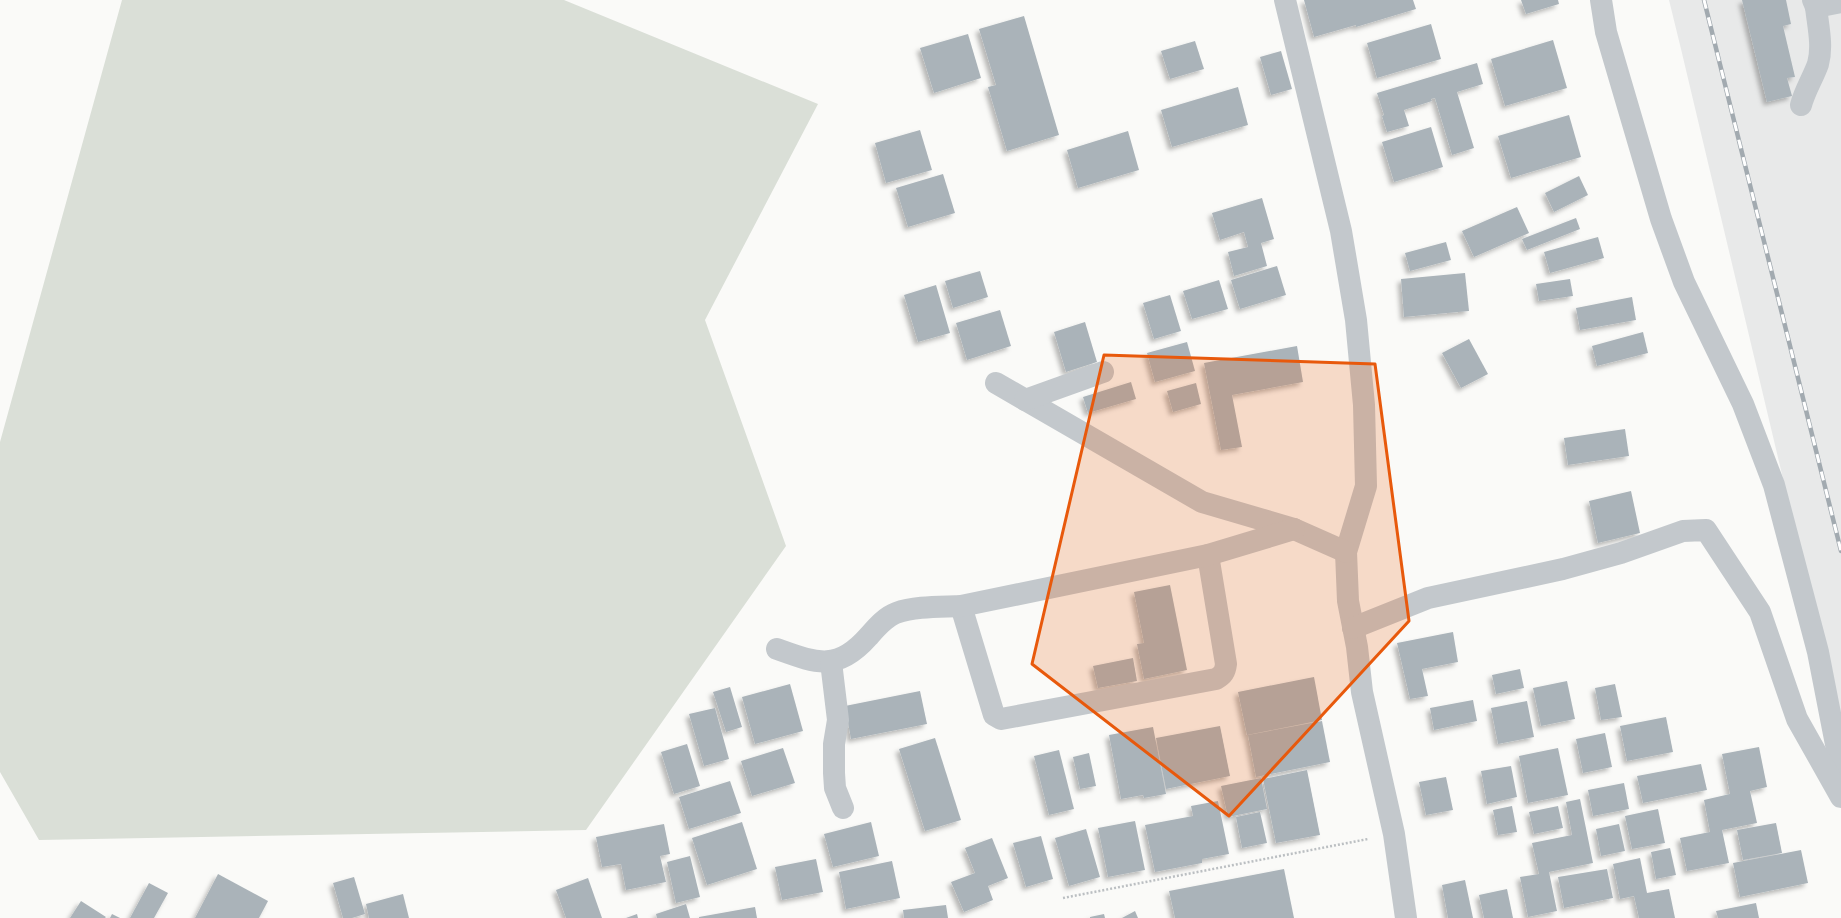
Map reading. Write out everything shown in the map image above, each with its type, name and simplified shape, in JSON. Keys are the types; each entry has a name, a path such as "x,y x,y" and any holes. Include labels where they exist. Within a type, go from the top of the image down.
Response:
{"street":[{"path":"1285,0 1342,231 1356,320 1364,405 1366,486 1346,552 1348,601 1362,692 1394,834 1406,918"},
{"path":"1601,0 1606,32 1661,219 1684,282 1743,404 1774,485 1818,652 1841,770"},
{"path":"1801,105 1806,90 1816,70 1820,56 1821,44 1815,4 1841,2"},
{"path":"1025,400 1103,372"},
{"path":"996,383 1202,502 1294,529 1346,552"},
{"path":"777,649 811,661 831,662 845,657 864,642 880,623 896,613 923,608 961,606 1208,555 1294,529"},
{"path":"1353,628 1428,598 1564,569 1621,553 1683,532 1706,530 1760,612 1797,719 1841,797"},
{"path":"961,606 994,715 1001,719 1216,679 1222,676 1226,671 1226,664 1208,555"},
{"path":"831,662 838,720 834,744 835,788 843,808"}],"path":[{"path":"1063,898 1394,834"}],"highlighted area":[{"path":"1104,355 1375,364 1409,621 1229,816 1032,664"}],"shaded area":[{"path":"122,0 564,0 818,104 705,320 786,546 586,830 39,840 0,772 0,442"},
{"path":"1669,0 1841,0 1841,723 1681,49"}],"building":[{"path":"1304,0 1413,0 1416,9 1356,27 1356,25 1314,37"},
{"path":"1521,0 1558,0 1559,4 1526,14"},
{"path":"1742,0 1786,0 1791,24 1783,26 1795,77 1787,78 1792,96 1767,102"},
{"path":"1024,16 1059,135 1007,151 988,87 996,85 979,29"},
{"path":"1431,24 1441,59 1377,78 1367,43"},
{"path":"968,34 981,78 934,93 920,48"},
{"path":"1553,40 1567,88 1505,106 1491,59"},
{"path":"1195,41 1204,69 1170,79 1161,51"},
{"path":"1281,51 1292,89 1271,95 1260,57"},
{"path":"1477,63 1483,84 1457,92 1474,148 1452,155 1435,98 1431,99 1432,101 1404,110 1409,126 1387,132 1382,116 1384,115 1377,93"},
{"path":"1238,87 1248,125 1172,147 1161,110"},
{"path":"1569,115 1581,157 1511,178 1498,136"},
{"path":"1431,127 1443,167 1394,182 1382,142"},
{"path":"920,130 932,170 886,183 875,143"},
{"path":"1128,131 1139,170 1078,188 1067,150"},
{"path":"943,174 955,213 908,227 896,188"},
{"path":"1579,176 1588,195 1554,212 1545,193"},
{"path":"1262,198 1274,239 1261,243 1267,266 1234,276 1228,252 1248,247 1244,232 1220,240 1212,213"},
{"path":"1517,207 1529,233 1474,257 1462,231"},
{"path":"1576,218 1580,229 1527,250 1522,239"},
{"path":"1598,237 1604,258 1550,273 1544,252"},
{"path":"1446,242 1451,260 1410,271 1405,253"},
{"path":"1277,266 1286,295 1240,309 1231,280"},
{"path":"980,271 988,297 953,308 945,281"},
{"path":"1465,273 1469,311 1404,317 1401,279"},
{"path":"1570,279 1573,296 1539,301 1536,284"},
{"path":"1219,280 1228,309 1192,319 1183,291"},
{"path":"936,285 950,333 918,342 904,295"},
{"path":"1170,295 1181,331 1154,339 1143,303"},
{"path":"1632,297 1636,320 1580,330 1576,308"},
{"path":"1000,310 1011,346 967,360 956,323"},
{"path":"1085,322 1097,362 1066,372 1054,332"},
{"path":"1643,332 1648,353 1597,366 1592,346"},
{"path":"1469,339 1488,374 1461,388 1442,353"},
{"path":"1187,342 1195,371 1155,382 1147,353"},
{"path":"1297,346 1303,382 1232,395 1242,447 1221,450 1204,363"},
{"path":"1131,382 1136,399 1088,413 1083,397"},
{"path":"1196,383 1201,404 1173,412 1167,391"},
{"path":"1625,429 1629,456 1568,465 1564,438"},
{"path":"1631,491 1640,533 1598,543 1589,501"},
{"path":"1170,585 1187,670 1144,679 1137,644 1144,643 1134,592"},
{"path":"1453,632 1458,662 1422,669 1428,696 1410,699 1397,643"},
{"path":"1133,658 1137,681 1098,688 1093,666"},
{"path":"1520,669 1524,688 1496,694 1492,675"},
{"path":"1314,677 1322,720 1247,735 1238,692"},
{"path":"1567,681 1575,719 1541,726 1533,688"},
{"path":"790,684 803,731 755,744 742,697"},
{"path":"1615,684 1622,717 1601,720 1595,688"},
{"path":"730,687 742,727 726,732 713,692"},
{"path":"920,691 927,724 851,739 845,706"},
{"path":"1473,700 1477,721 1434,730 1430,708"},
{"path":"1527,701 1534,737 1498,744 1491,708"},
{"path":"715,708 729,759 704,766 689,714"},
{"path":"1666,717 1673,752 1627,761 1620,726"},
{"path":"1322,721 1330,762 1256,777 1248,735"},
{"path":"1220,726 1230,776 1166,789 1156,738"},
{"path":"1153,727 1166,794 1144,798 1143,795 1121,799 1109,735"},
{"path":"1605,733 1612,767 1583,773 1576,739"},
{"path":"935,738 961,820 925,831 899,749"},
{"path":"687,744 700,786 674,794 661,752"},
{"path":"1759,747 1767,787 1750,791 1757,823 1722,830 1729,863 1687,871 1680,838 1710,832 1704,800 1730,794 1722,754"},
{"path":"783,748 795,783 752,796 741,761"},
{"path":"1558,748 1568,795 1528,803 1519,756"},
{"path":"1059,750 1074,809 1049,815 1034,756"},
{"path":"1089,753 1096,786 1080,789 1073,757"},
{"path":"1701,764 1707,790 1643,803 1637,776"},
{"path":"1511,766 1517,797 1487,804 1481,771"},
{"path":"1307,770 1320,835 1276,843 1263,779"},
{"path":"1446,777 1453,810 1426,815 1419,782"},
{"path":"1261,778 1267,809 1228,817 1221,786"},
{"path":"730,781 741,813 689,829 679,797"},
{"path":"1624,783 1629,809 1593,816 1588,790"},
{"path":"1580,799 1593,863 1549,872 1557,911 1528,917 1520,877 1539,874 1532,843 1572,835 1566,802"},
{"path":"1218,801 1229,854 1202,859 1202,863 1155,872 1145,825 1193,816 1191,806"},
{"path":"1512,806 1517,832 1498,835 1493,810"},
{"path":"1558,806 1563,828 1534,834 1529,812"},
{"path":"1658,809 1665,843 1632,849 1625,816"},
{"path":"1260,812 1267,843 1242,848 1236,817"},
{"path":"1135,821 1145,870 1108,877 1098,828"},
{"path":"742,822 757,869 707,885 692,838"},
{"path":"871,822 879,856 833,867 824,834"},
{"path":"1776,823 1782,853 1743,860 1737,830"},
{"path":"664,824 670,854 660,856 666,882 626,890 621,864 602,867 596,837"},
{"path":"1619,824 1625,851 1601,856 1596,829"},
{"path":"1086,829 1100,877 1069,886 1055,838"},
{"path":"1041,836 1053,879 1026,887 1013,843"},
{"path":"992,838 1008,878 988,886 993,900 964,912 951,882 975,873 965,848"},
{"path":"1670,848 1676,875 1656,879 1651,852"},
{"path":"1801,850 1808,883 1740,897 1733,863"},
{"path":"690,856 700,897 676,903 667,862"},
{"path":"1640,858 1647,893 1669,889 1675,918 1639,918 1634,896 1620,899 1613,864"},
{"path":"816,859 823,892 782,900 775,867"},
{"path":"892,861 900,898 846,909 839,872"},
{"path":"1284,869 1294,918 1175,918 1169,891"},
{"path":"1607,869 1613,898 1564,908 1558,877"},
{"path":"218,874 268,901 259,918 195,918"},
{"path":"354,877 365,914 352,918 343,918 333,883"},
{"path":"588,878 602,918 566,918 556,890"},
{"path":"1465,880 1473,918 1448,918 1442,885"},
{"path":"149,883 168,893 154,918 130,918"},
{"path":"1507,889 1513,918 1484,918 1479,895"},
{"path":"403,894 409,918 369,918 366,904"},
{"path":"81,901 106,917 70,918"},
{"path":"1756,903 1759,918 1718,918 1716,911"},
{"path":"686,904 690,918 657,918 656,914"},
{"path":"946,905 948,918 904,918 903,910"},
{"path":"755,907 757,918 699,918 699,917"},
{"path":"1135,911 1138,918 1122,918"},
{"path":"112,914 120,918 110,918"},
{"path":"637,914 638,918 626,918"},
{"path":"1104,914 1105,918 1090,918 1090,917"}],"railway":[{"path":"1704,0 1841,551"}]}
